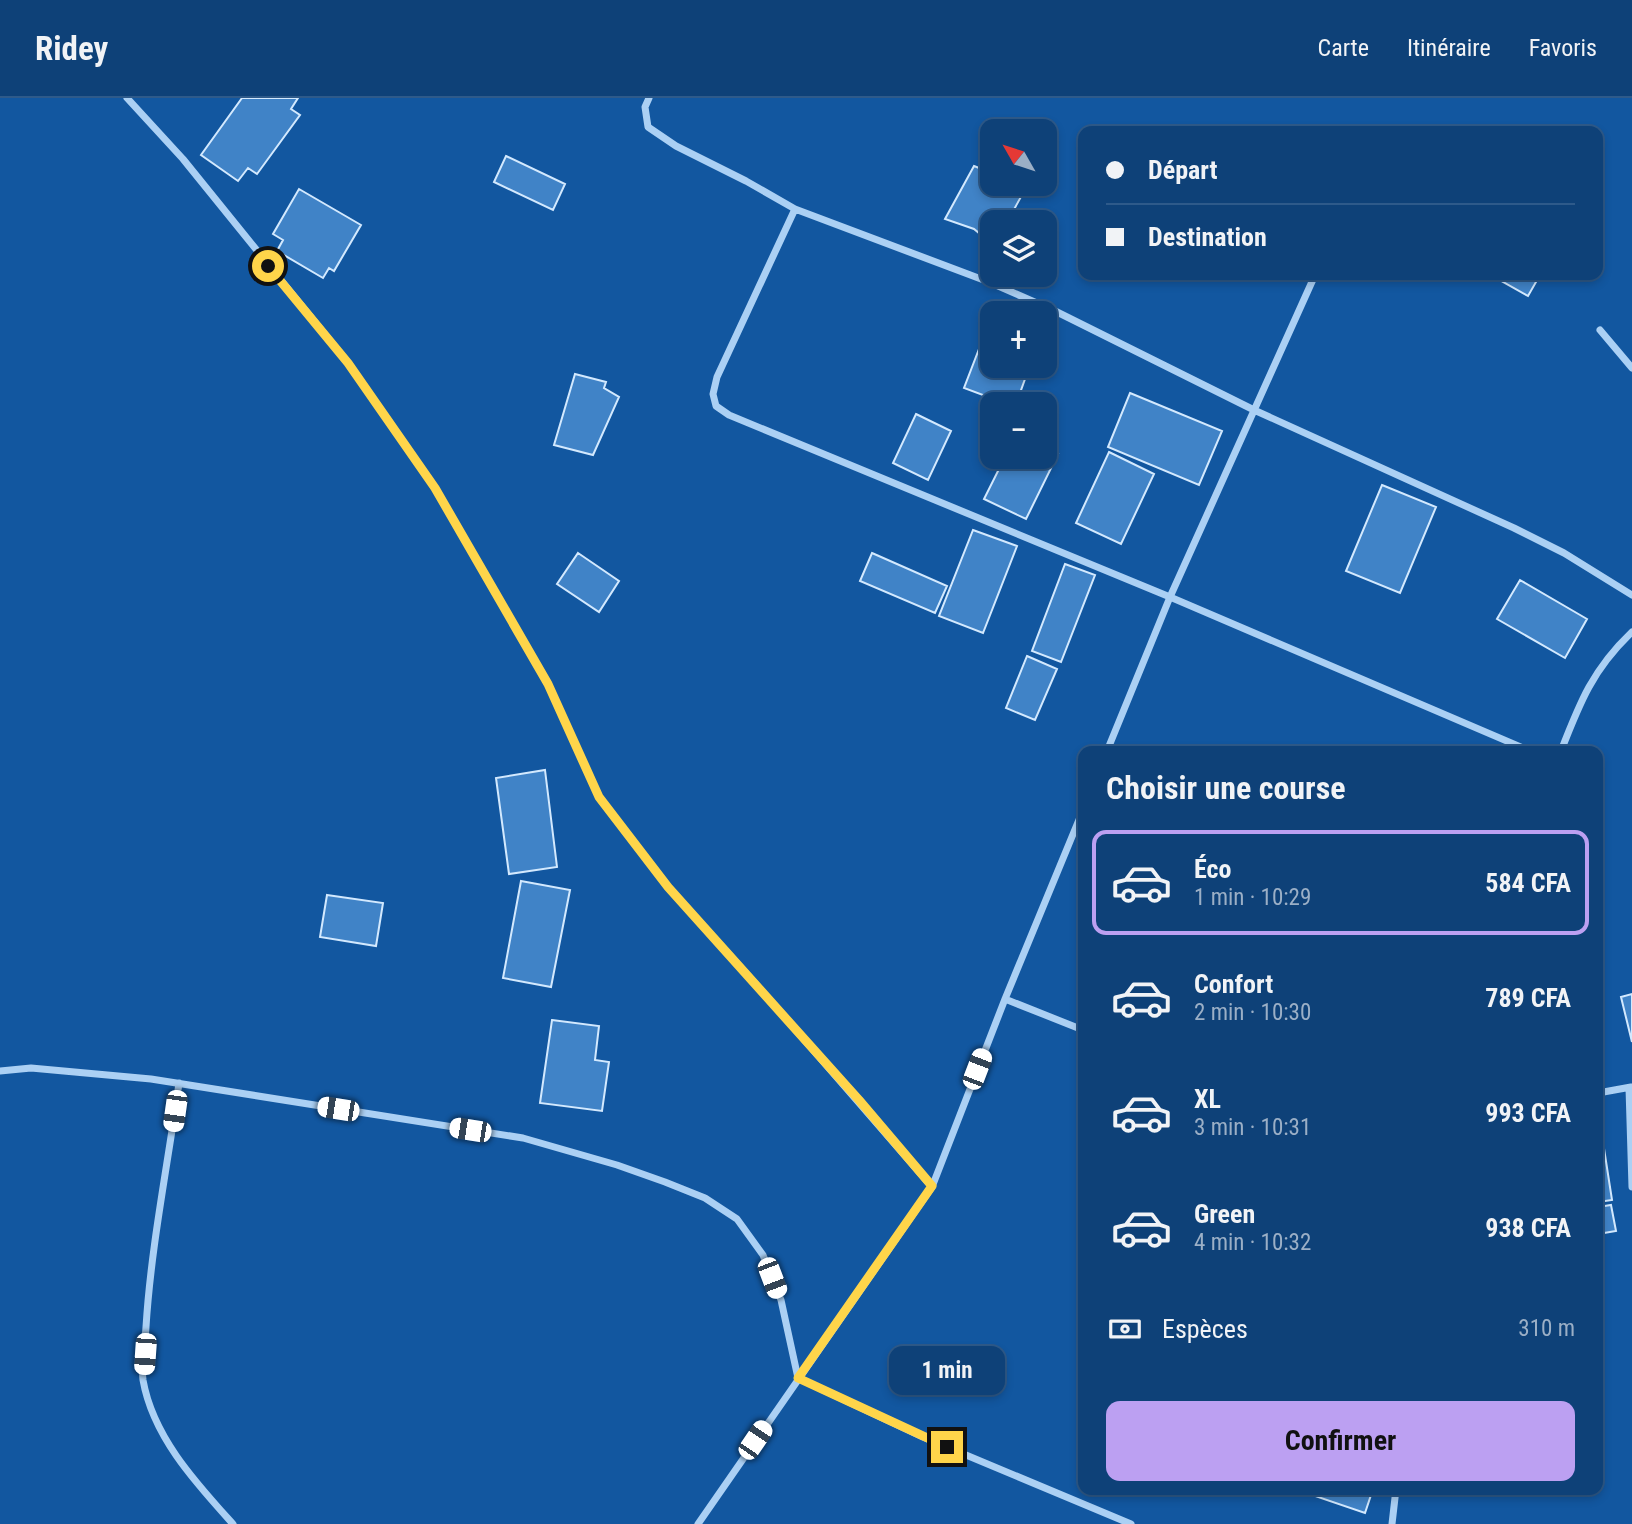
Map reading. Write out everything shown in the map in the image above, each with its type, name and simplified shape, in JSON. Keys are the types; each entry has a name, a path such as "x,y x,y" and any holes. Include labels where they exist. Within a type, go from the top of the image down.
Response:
{"street":[{"path":"127,98 183,159 348,363 435,488 548,684 599,797 668,887 932,1186"},
{"path":"649,98 645,107 648,127 676,146 795,209 989,282 1055,312 1254,410 1514,528 1564,553 1632,595"},
{"path":"795,209 717,377 713,394 716,406 729,415 1170,597 1518,746"},
{"path":"1109,746 1170,597 1313,280"},
{"path":"1600,330 1632,368"},
{"path":"1563,746 1581,700 1609,654 1632,632"},
{"path":"698,1524 932,1186 1004,999 1078,822"},
{"path":"1004,999 1078,1028"},
{"path":"0,1071 31,1068 179,1083 523,1138 617,1165 705,1198 737,1219 763,1255 781,1300 798,1378"},
{"path":"179,1083 148,1304 143,1379 153,1414 172,1449 204,1493 233,1524"},
{"path":"1603,1092 1630,1087 1632,1187"},
{"path":"798,1378 923,1437 1131,1524"},
{"path":"1392,1524 1395,1495"}],"building":[{"path":"242,98 298,98 291,109 300,115 257,174 248,168 238,181 201,155"},
{"path":"506,156 565,184 553,210 494,182"},
{"path":"974,166 980,168 980,196 1021,196 1014,210 980,210 980,234 974,229 945,219"},
{"path":"299,189 361,225 334,271 329,268 323,278 277,251 283,240 273,234"},
{"path":"1500,280 1537,280 1528,296"},
{"path":"979,349 980,378 1025,378 1020,392 980,394 964,388"},
{"path":"575,374 606,382 604,388 619,397 593,455 554,445"},
{"path":"1130,393 1222,431 1199,485 1108,447"},
{"path":"916,414 951,431 928,480 893,463"},
{"path":"1109,452 1154,474 1121,544 1076,523"},
{"path":"999,469 1051,469 1026,519 984,499"},
{"path":"1382,485 1436,507 1400,593 1346,571"},
{"path":"973,530 1017,546 983,633 939,616"},
{"path":"578,553 619,581 599,612 557,584"},
{"path":"872,553 947,586 935,613 860,581"},
{"path":"1065,564 1095,575 1061,662 1032,651"},
{"path":"1520,580 1587,619 1565,658 1497,619"},
{"path":"1027,656 1057,669 1035,720 1006,708"},
{"path":"545,770 557,867 509,874 496,778"},
{"path":"521,881 570,890 551,987 503,978"},
{"path":"327,895 383,903 376,946 320,937"},
{"path":"1632,994 1632,1042 1621,997"},
{"path":"552,1020 599,1026 595,1060 609,1062 602,1111 540,1103"},
{"path":"1603,1142 1612,1200 1603,1201"},
{"path":"1611,1205 1616,1231 1603,1233 1603,1206"},
{"path":"1315,1495 1371,1495 1365,1513"}],"route":[{"path":"268,266 348,363 435,488 548,684 599,797 668,887 859,1100 932,1186 798,1378 947,1447"}]}
